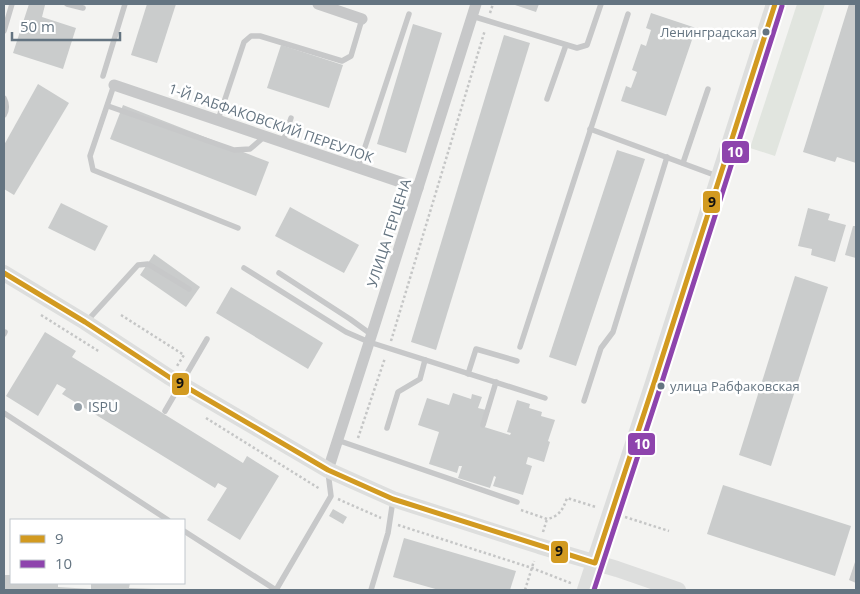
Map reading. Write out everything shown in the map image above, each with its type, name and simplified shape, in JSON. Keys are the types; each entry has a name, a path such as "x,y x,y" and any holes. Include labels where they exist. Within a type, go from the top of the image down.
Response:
{"main road":[{"path":"586,590 775,4"},
{"path":"4,273 86,322 175,380 328,470 393,499 678,590"}],"street":[{"path":"318,4 362,19"},
{"name":"УЛИЦА ГЕРЦЕНА","path":"328,470 476,4"},
{"name":"1-Й РАБФАКОВСКИЙ ПЕРЕУЛОК","path":"114,85 418,188"}],"lane":[{"path":"4,31 12,4"},
{"path":"66,4 82,8"},
{"path":"103,76 125,4"},
{"path":"472,16 577,48 587,45 601,4"},
{"path":"358,168 409,14"},
{"path":"520,347 628,14"},
{"path":"218,120 244,42 251,36 260,36 342,62 351,56 362,19"},
{"path":"547,99 566,45"},
{"path":"114,85 90,156 93,170 238,228"},
{"path":"684,163 708,89"},
{"path":"4,98 7,104 4,115"},
{"path":"108,106 234,150 250,150 265,136"},
{"path":"283,142 291,118"},
{"path":"590,129 719,176"},
{"path":"584,401 601,348 613,332 667,157"},
{"path":"86,322 138,265 148,264 189,289"},
{"path":"244,268 346,332 371,339 388,348 545,398"},
{"path":"278,273 350,318 371,339"},
{"path":"165,411 175,380 207,339"},
{"path":"468,374 476,349 517,361"},
{"path":"386,428 398,392 420,379 425,360"},
{"path":"483,425 496,382"},
{"path":"4,414 166,519"},
{"path":"337,440 517,502"},
{"path":"185,531 276,590 331,496 328,470"},
{"path":"371,590 388,533 393,499"}],"path":[{"path":"356,446 388,348 493,4"},
{"path":"120,315 184,355 175,380"},
{"path":"520,509 547,519 552,518 562,511 567,498"},
{"path":"525,590 532,568 586,590"}],"shaded area":[{"path":"797,4 825,4 775,156 750,148"}],"building":[{"path":"29,4 45,5 42,17 76,28 63,69 13,53"},
{"path":"147,4 176,4 157,63 131,55"},
{"path":"512,4 539,4 536,12"},
{"path":"849,4 856,4 856,163 837,157 835,162 803,152"},
{"path":"651,13 696,28 666,116 621,101 626,86 631,88 637,72 632,70 641,44 646,46 651,30 646,28"},
{"path":"413,24 442,33 406,153 377,144"},
{"path":"504,35 530,43 436,350 411,342"},
{"path":"281,45 343,65 329,108 267,88"},
{"path":"38,84 69,103 14,195 4,189 4,145"},
{"path":"123,105 269,162 256,196 110,139"},
{"path":"617,150 645,159 576,366 549,357"},
{"path":"61,203 108,226 95,251 48,228"},
{"path":"290,207 359,245 344,273 275,236"},
{"path":"808,208 830,214 828,220 846,225 835,262 811,255 812,249 798,246"},
{"path":"853,226 856,226 856,258 845,255"},
{"path":"154,254 200,287 186,307 140,275"},
{"path":"795,276 828,287 771,466 739,455"},
{"path":"231,287 323,343 308,369 216,313"},
{"path":"45,332 76,351 72,357 243,463 247,456 279,476 240,540 207,520 227,488 218,483 215,488 62,394 66,389 57,384 38,416 6,396"},
{"path":"453,393 471,399 472,394 482,397 478,408 486,410 481,426 510,435 511,433 507,432 517,400 530,404 529,408 542,412 541,416 555,420 544,462 528,457 526,464 532,466 523,495 493,486 496,477 494,476 490,488 458,478 462,466 459,466 457,473 429,464 439,432 418,425 427,398 449,405"},
{"path":"723,485 851,526 835,576 707,534"},
{"path":"333,509 347,517 343,524 329,516"},
{"path":"404,538 516,571 510,590 439,590 393,577"},
{"path":"856,559 856,583 849,580"},
{"path":"4,575 10,575 10,584 58,584 58,587 91,589 91,584 130,584 129,588 156,589 156,590 4,590"}],"transit line":[{"name":"9","path":"4,273 85,322 169,377 328,470 393,499 595,563 775,4"},
{"name":"10","path":"594,590 782,6"}],"place":[{"name":"Ленинградская","path":"766,32"},
{"name":"улица Рабфаковская","path":"661,386"},
{"name":"ISPU","path":"78,407"}]}
